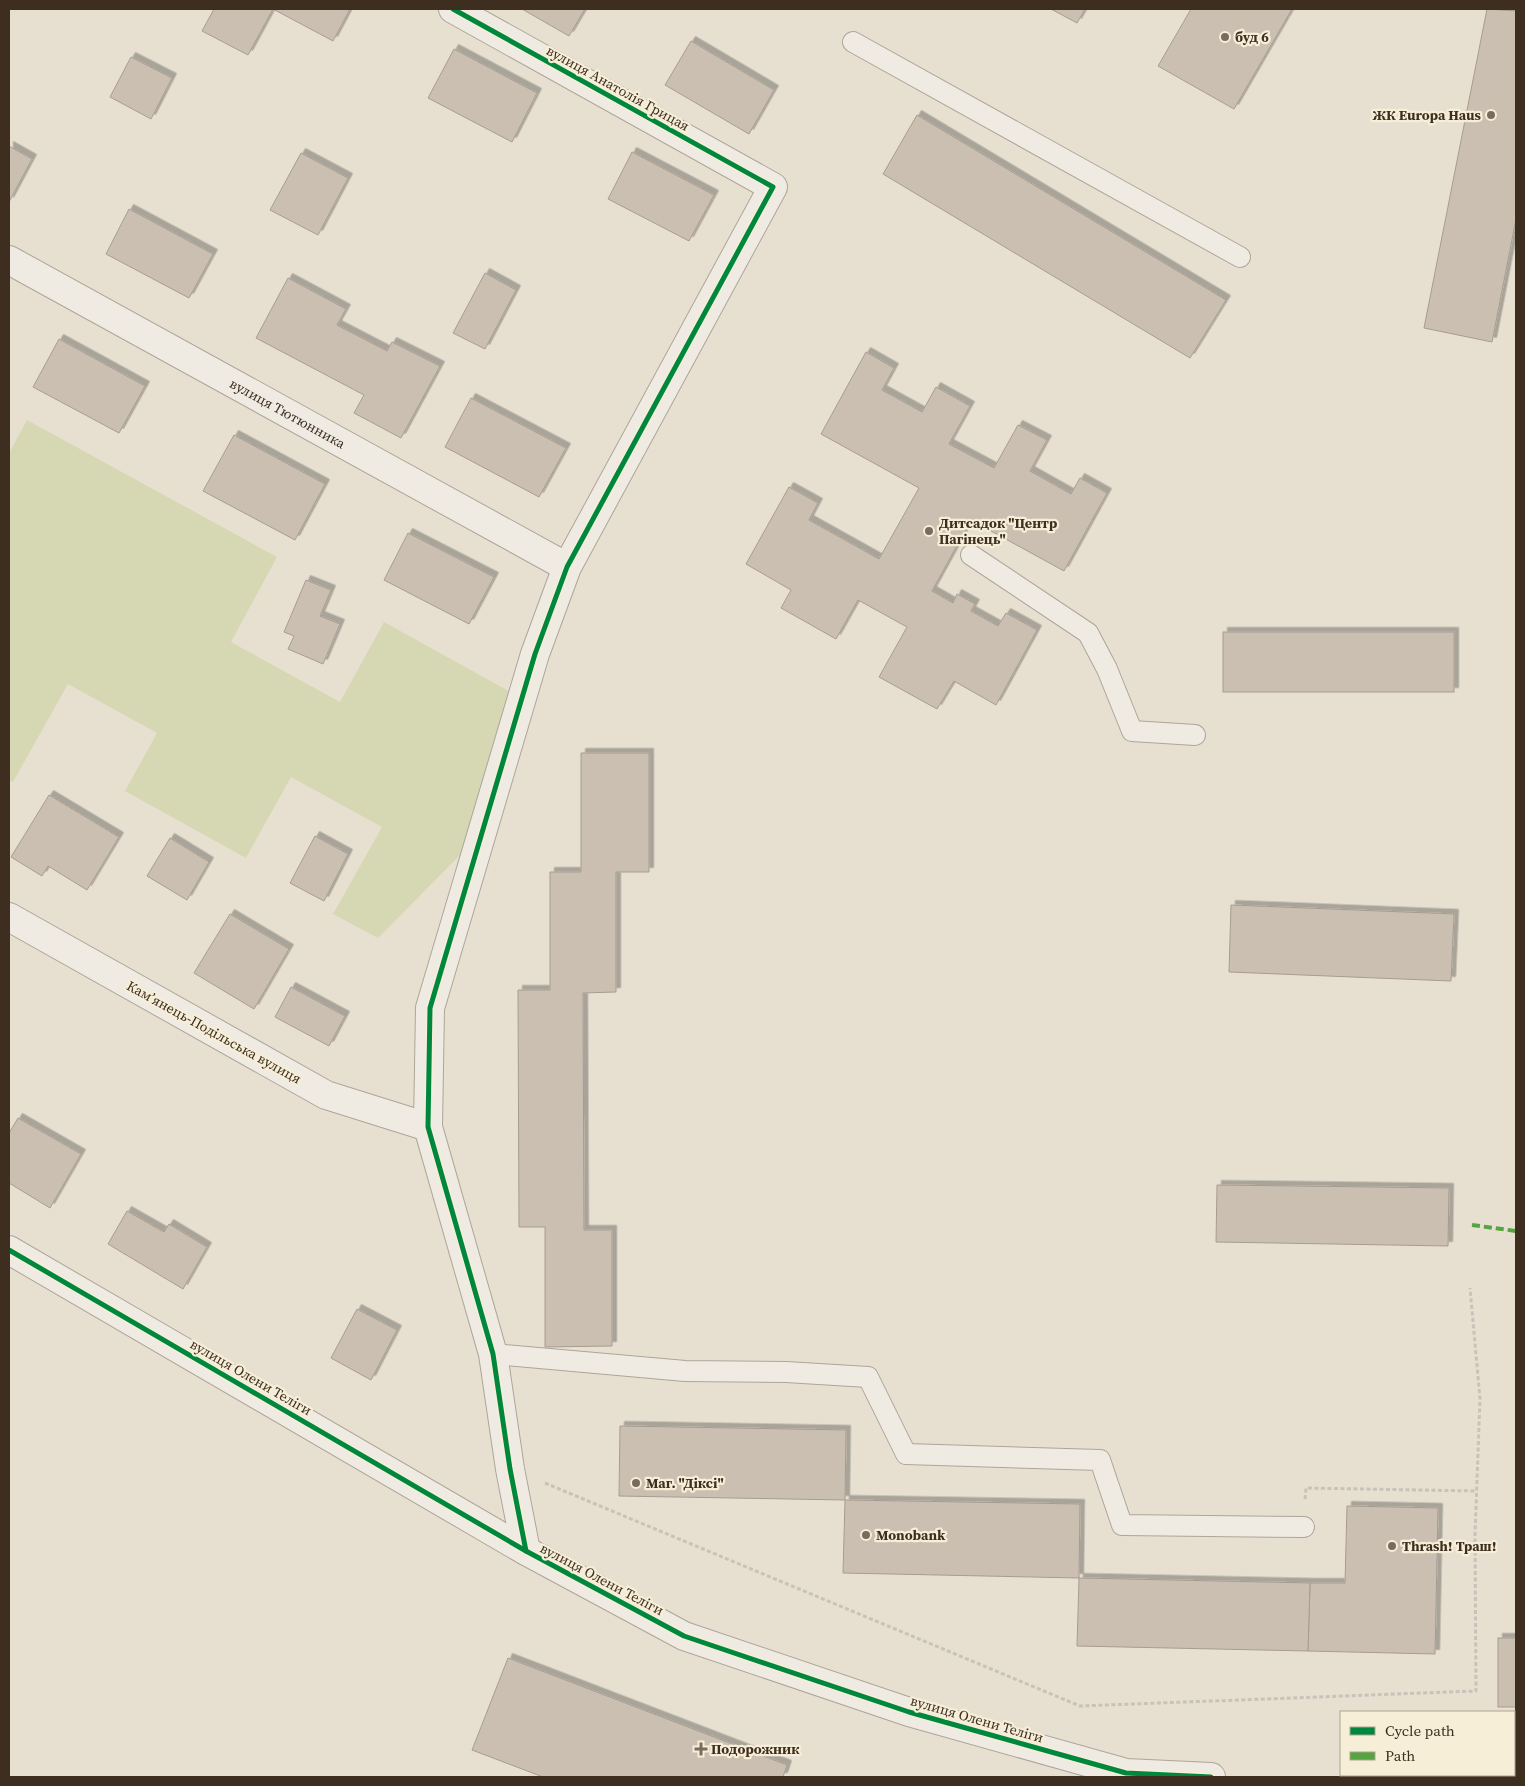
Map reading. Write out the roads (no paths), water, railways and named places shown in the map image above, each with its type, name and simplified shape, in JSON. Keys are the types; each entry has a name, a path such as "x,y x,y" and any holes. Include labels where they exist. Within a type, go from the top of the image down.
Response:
{"street":[{"name":"вулиця Анатолія Грицая","path":"453,9 773,187 567,567"},
{"name":"вулиця Тютюнника","path":"9,260 567,567"},
{"path":"526,1551 510,1469 493,1354 428,1127 430,1008 535,654 567,567"},
{"name":"Камʼянець-Подільська вулиця","path":"9,917 326,1095 428,1127"},
{"name":"вулиця Олени Теліги","path":"9,1250 526,1551 684,1636 909,1712 1126,1773 1211,1777"}],"lane":[{"path":"853,42 1240,257"},
{"path":"971,555 1088,633 1107,669 1132,731 1195,735"},
{"path":"493,1354 685,1371 786,1372 868,1377 906,1454 1100,1460 1122,1525 1249,1528 1304,1526"}],"place":[{"name":"буд 6","path":"1225,37"},
{"name":"ЖК Europa Haus","path":"1491,115"},
{"name":"Дитсадок \"Центр Пагінець\"","path":"929,531"},
{"name":"Маг. \"Діксі\"","path":"636,1483"},
{"name":"Monobank","path":"866,1535"},
{"name":"Thrash! Траш!","path":"1392,1546"},
{"name":"Подорожник","path":"701,1749"}]}
